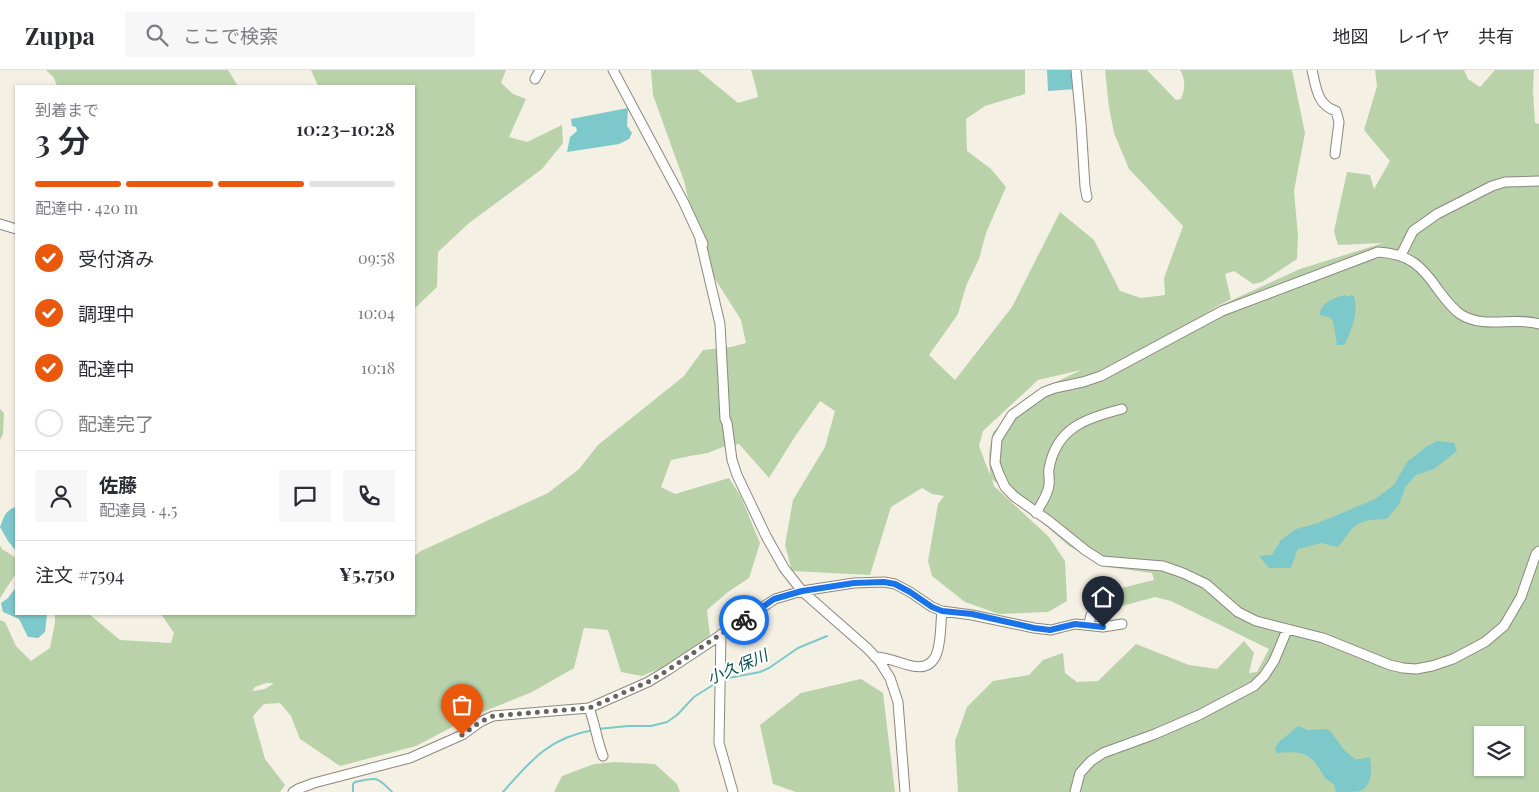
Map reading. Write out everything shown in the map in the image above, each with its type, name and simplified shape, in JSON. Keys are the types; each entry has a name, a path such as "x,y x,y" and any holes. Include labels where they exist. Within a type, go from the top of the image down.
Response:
{"street":[{"path":"536,79 540,70"},
{"path":"613,70 683,201 709,261 724,316 727,344 729,419 727,423 730,451 738,475 784,568 802,591 875,657 890,678 898,702 905,792"},
{"path":"1076,70 1087,197"},
{"path":"1312,70 1317,93 1323,104 1336,111 1339,122 1335,154"},
{"path":"1401,256 1413,231 1437,214 1492,186 1504,182 1539,181"},
{"path":"0,224 15,230"},
{"path":"1539,324 1519,322 1488,323 1472,320 1460,313 1446,300 1423,269 1414,262 1401,256 1378,252 1222,310 1101,376 1044,392 1012,415 1003,428 997,439 995,463 1005,487 1015,497 1102,561 1163,566 1183,573 1206,584 1238,612 1256,621 1323,638 1396,666 1416,669 1432,666 1452,659 1485,642 1504,626 1521,597 1536,554 1539,551"},
{"path":"1036,512 1047,493 1049,470 1055,449 1062,437 1084,420 1122,409"},
{"path":"292,792 298,788 410,758 462,735 480,722 493,716 589,708 648,682 748,618 774,599 802,591 854,583 884,582 895,584 932,607 942,611 972,614 1027,627 1050,630 1075,624 1103,627 1122,624"},
{"path":"1089,624 1091,615 1097,605"},
{"path":"875,657 921,668 926,666 937,652 940,643 942,611"},
{"path":"1075,792 1080,774 1091,761 1103,753 1199,715 1254,686 1274,662 1286,630"},
{"path":"721,634 719,743 733,792"},
{"path":"589,708 603,756"}],"green space":[{"path":"46,70 228,70 237,85 57,85 54,78"},
{"path":"311,70 506,70 501,83 513,94 526,99 509,137 527,142 562,125 563,143 542,169 469,223 438,252 437,287 415,308 415,85 318,85"},
{"path":"651,70 698,70 738,103 758,97 751,70 1025,70 1025,94 985,106 966,119 967,151 991,169 1006,187 986,233 979,259 966,286 958,314 929,355 955,380 1012,307 1060,212 1094,240 1120,291 1141,298 1165,295 1164,278 1183,226 1129,169 1114,133 1105,70 1147,70 1176,100 1181,99 1184,88 1184,81 1180,70 1292,70 1305,133 1294,191 1298,236 1297,259 1262,282 1253,284 1234,271 1225,274 1231,299 1204,313 1300,269 1383,243 1338,245 1334,231 1347,172 1370,175 1374,189 1390,161 1364,130 1377,86 1375,70 1464,70 1468,79 1480,87 1495,70 1534,70 1535,123 1539,124 1539,792 958,792 955,741 967,707 993,681 1029,675 1043,660 1063,653 1065,673 1077,682 1098,681 1136,644 1189,665 1217,669 1244,641 1254,653 1249,673 1257,672 1269,649 1171,601 1155,597 1104,611 1089,600 1109,591 1154,580 1152,573 1108,567 1069,546 992,479 994,486 1049,537 1065,561 1067,601 1048,612 999,614 965,602 932,576 928,561 938,504 944,496 932,494 922,488 891,507 870,575 792,571 785,545 793,500 825,447 835,411 820,401 769,478 739,444 723,447 708,453 671,460 661,487 675,494 729,478 741,497 760,543 749,578 728,592 707,610 710,635 670,664 642,676 621,672 608,630 584,628 574,668 532,692 475,715 416,746 340,766 300,739 291,716 280,703 264,704 253,716 265,759 285,785 280,792 0,792 0,620 5,622 16,646 31,661 50,648 55,615 90,615 120,640 171,643 174,633 162,615 415,615 415,555 548,493 579,469 598,445 684,376 703,350 731,347 746,343 741,320 702,258 684,181 653,95","holes":["1081,370 1037,391 993,432 989,453 990,475 979,446 983,431 1038,380","266,683 274,683 265,689 252,691 255,687"]},
{"path":"0,409 4,413 3,434 0,440"},
{"path":"0,545 2,549 15,557 15,575 0,598"},
{"path":"861,679 883,693 895,792 796,792 773,784 760,725 801,693"},
{"path":"615,762 655,764 677,784 680,792 554,792 562,776 594,764"}],"water":[{"path":"1047,70 1074,70 1076,89 1048,91"},
{"path":"628,108 627,126 632,133 629,139 619,144 567,152 570,137 577,131 576,127 572,126 571,119"},
{"path":"1345,295 1346,297 1354,296 1356,308 1350,334 1344,345 1337,345 1333,321 1331,318 1320,315 1325,304"},
{"path":"1437,441 1454,443 1457,451 1434,469 1416,475 1405,487 1400,503 1387,519 1369,520 1358,524 1338,547 1321,543 1298,549 1291,568 1269,568 1259,556 1272,555 1281,540 1296,529 1318,523 1375,499 1394,485 1407,462"},
{"path":"15,507 15,550 0,527 7,512"},
{"path":"15,588 15,615 47,615 45,632 38,638 28,637 19,619 3,612 1,603 8,598"},
{"path":"1298,726 1308,730 1325,729 1330,731 1345,751 1355,759 1369,757 1371,776 1365,788 1361,791 1336,792 1334,784 1325,777 1308,756 1288,752 1277,753 1275,749 1278,743"}],"waterway":[{"name":"小久保川","path":"723,679 760,672 798,648 827,636"},
{"name":"小久保川","path":"598,729 651,726 667,722 677,715 694,697 716,683"},
{"name":"小久保川","path":"503,792 532,760 553,744 579,733 594,730"},
{"name":"小久保川","path":"353,792 353,784 355,782 368,779 379,780 392,792"}],"way so far":[{"path":"462,735 480,722 493,716 589,708 648,682 744,620"}],"route":[{"path":"744,620 774,599 802,591 854,583 884,582 895,584 932,607 942,611 972,614 1050,630 1075,624 1103,627"}]}
